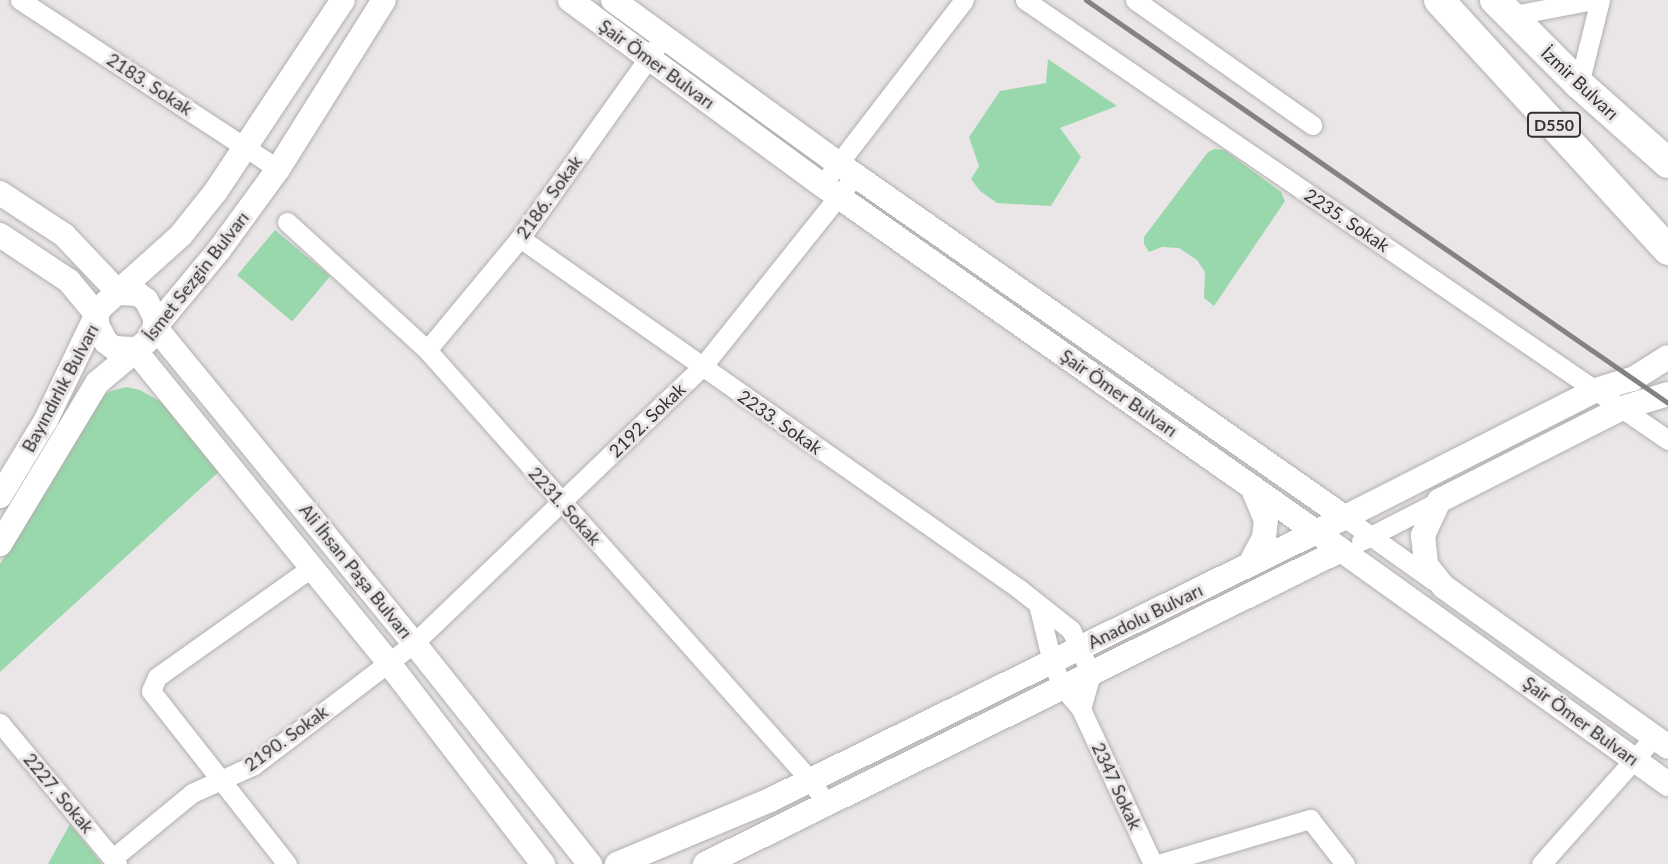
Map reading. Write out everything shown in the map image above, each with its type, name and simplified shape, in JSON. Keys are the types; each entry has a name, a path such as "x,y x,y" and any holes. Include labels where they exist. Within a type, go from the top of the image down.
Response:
{"highway":[{"name":"D550","path":"1439,0 1668,250"},
{"name":"İzmir Bulvarı","path":"1502,8 1579,84 1668,163"}],"main road":[{"name":"İsmet Sezgin Bulvarı","path":"97,315 105,301 118,293 181,235 248,147 342,0"},
{"name":"İsmet Sezgin Bulvarı","path":"0,544 97,383 134,349 147,341 155,327 219,250 278,169 384,0"},
{"name":"Şair Ömer Bulvarı","path":"570,0 831,191 1316,532 1668,784"},
{"name":"Şair Ömer Bulvarı","path":"613,0 847,170 1345,517"},
{"path":"0,192 64,235 118,293"},
{"path":"0,235 69,281 97,315 97,325 106,342 114,348 134,349"},
{"name":"Ali İhsan Paşa Bulvarı","path":"118,293 138,294 146,300 152,308 155,327 414,643 590,864"},
{"name":"Bayındırlık Bulvarı","path":"0,496 46,420 97,315"},
{"name":"Ali İhsan Paşa Bulvarı","path":"134,349 388,662 543,864"},
{"name":"Anadolu Bulvarı","path":"617,864 810,780 1316,532 1596,390 1633,379 1668,357"},
{"name":"Anadolu Bulvarı","path":"1440,500 1622,408 1668,394"},
{"path":"1250,564 1264,538 1266,520 1252,487"},
{"path":"1440,500 1423,535 1426,565 1444,587"},
{"name":"Anadolu Bulvarı","path":"705,864 1341,550"},
{"name":"Şair Ömer Bulvarı","path":"1444,587 1661,742"}],"street":[{"name":"2183. Sokak","path":"20,0 278,169"},
{"name":"2192. Sokak","path":"414,643 702,367 847,170 964,0"},
{"name":"2235. Sokak","path":"1025,0 1668,440"},
{"path":"1135,0 1312,124"},
{"path":"1502,8 1594,0"},
{"path":"1579,84 1600,0"},
{"name":"2186. Sokak","path":"427,350 520,238 663,38"},
{"name":"2231. Sokak","path":"287,222 427,350 810,780 827,804"},
{"name":"2233. Sokak","path":"520,238 1018,588 1039,608 1071,630 1091,674"},
{"name":"Anadolu Bulvarı","path":"1341,550 1440,500"},
{"name":"Şair Ömer Bulvarı","path":"1345,517 1444,587"},
{"path":"287,864 154,698 152,683 311,568"},
{"path":"1039,608 1052,662 1063,688"},
{"name":"2190. Sokak","path":"115,861 192,793 254,765 414,643"},
{"path":"1081,709 1091,674"},
{"name":"2347 Sokak","path":"1063,688 1081,709 1156,864"},
{"name":"2227. Sokak","path":"0,723 115,861"},
{"path":"1541,864 1635,761 1661,742"},
{"path":"1156,864 1310,819 1345,864"}],"green space":[{"path":"1048,59 1117,106 1060,128 1081,157 1051,206 997,203 980,191 971,179 979,166 969,137 1000,91 1046,83"},
{"path":"1215,149 1224,150 1281,192 1285,201 1214,306 1204,298 1205,272 1197,260 1179,248 1162,247 1149,252 1144,244 1144,237 1208,152"},
{"path":"275,230 330,276 292,321 237,275"},
{"path":"126,387 140,390 161,402 223,468 0,672 0,564 91,404 108,392"},
{"path":"70,824 102,864 48,864"}],"railway":[{"path":"1086,0 1668,403"}]}
